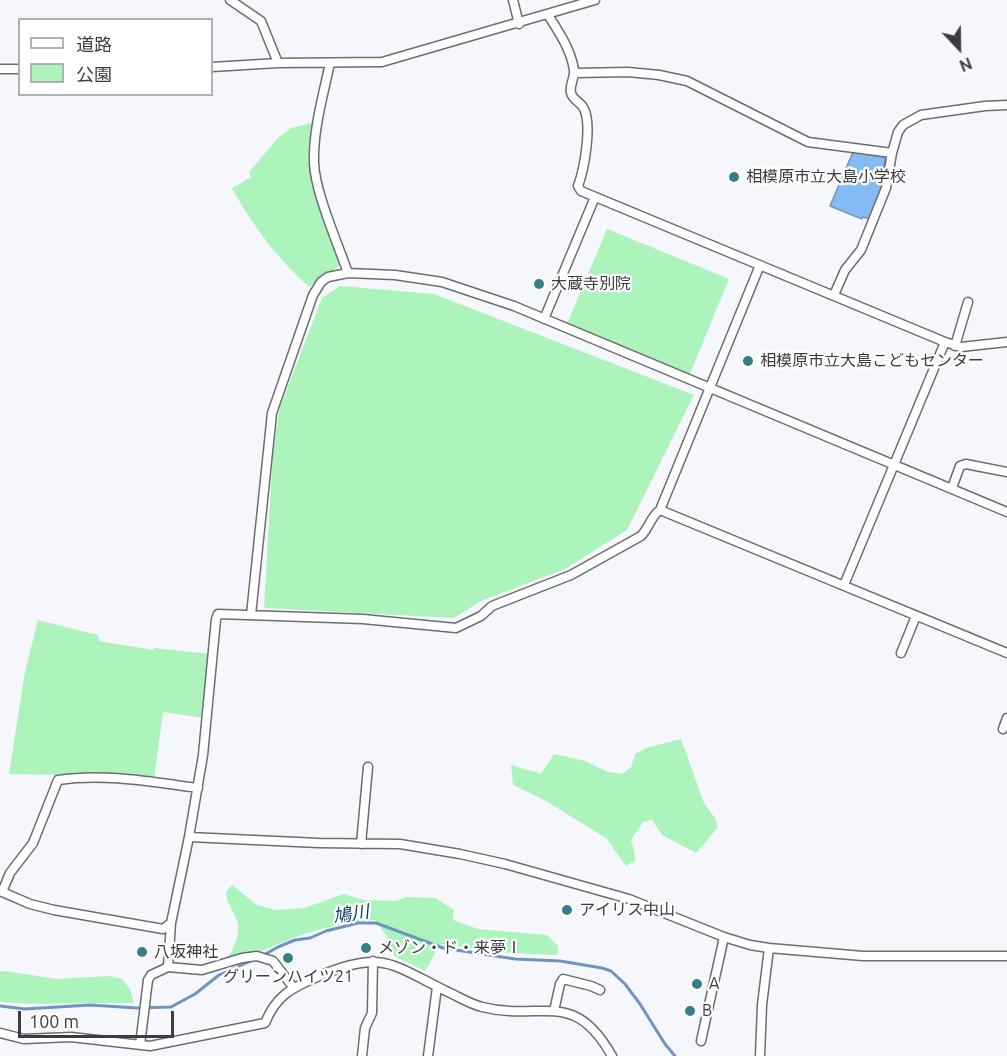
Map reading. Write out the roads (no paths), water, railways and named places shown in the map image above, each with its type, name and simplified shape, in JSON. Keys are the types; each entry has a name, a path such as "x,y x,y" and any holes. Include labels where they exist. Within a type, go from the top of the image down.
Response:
{"street":[{"path":"230,0 261,21 278,63"},
{"path":"513,0 519,24"},
{"path":"213,67 278,63 382,63 595,0"},
{"path":"548,15 566,45 575,73 571,82 571,93 584,108 587,126 584,168 578,186 581,191 961,348 1007,342"},
{"path":"330,63 316,130 314,165 321,194 348,273"},
{"path":"0,69 18,69"},
{"path":"575,73 628,72 687,81 808,142 892,153"},
{"path":"834,295 845,270 861,250 886,188 892,153 898,132 903,125 921,115 1007,105"},
{"path":"544,319 595,196"},
{"path":"168,967 171,923 198,788 218,615 363,618 456,628 481,615 492,606 571,575 641,536 648,529 655,513 660,510 760,265"},
{"path":"251,615 272,413 313,295 321,282 328,277 348,273 396,275 442,282 514,306 1007,512"},
{"path":"956,346 968,302"},
{"path":"844,585 945,342"},
{"path":"952,488 960,466 966,464 1007,472"},
{"path":"660,510 1007,653"},
{"path":"901,653 916,616"},
{"path":"1003,729 1007,718"},
{"path":"361,844 368,767"},
{"path":"171,923 163,929 158,929 70,913 30,904 1,891 10,873 33,843 58,780 82,776 140,780 198,788"},
{"path":"189,837 410,845 505,864 629,898 724,937 769,948 863,956 1007,956"},
{"path":"701,1041 724,937"},
{"path":"760,1056 762,1005 769,948"},
{"path":"140,1045 149,978 168,967 202,970 257,956 269,959 282,970 293,987"},
{"path":"362,1056 365,1028 372,1013 373,961"},
{"path":"0,1034 24,1039 71,1037 150,1046 265,1023 274,1005 293,987 335,969 373,961 406,969 437,987 483,1007 554,1011 574,1015 595,1031 612,1056"},
{"path":"554,1011 563,979 600,990"},
{"path":"428,1056 437,987"}],"water":[{"path":"853,152 885,159 882,186 869,219 863,217 862,219 830,206"}],"waterway":[{"name":"鳩川","path":"262,956 295,940 310,938 326,931 358,923 376,923 443,948 515,959 560,961 602,968 611,971 625,984 675,1056"},
{"name":"鳩川","path":"0,1006 25,1009 90,1005 137,1008 171,1007 195,994 219,975 253,960"}],"place":[{"name":"相模原市立大島小学校","path":"734,177"},
{"name":"大蔵寺別院","path":"539,284"},
{"name":"相模原市立大島こどもセンター","path":"748,361"},
{"name":"アイリス中山","path":"567,910"},
{"name":"メゾン・ド・来夢Ⅰ","path":"366,948"},
{"name":"八坂神社","path":"142,952"},
{"name":"グリーンハイツ21","path":"288,958"},
{"name":"A","path":"697,984"},
{"name":"B","path":"690,1011"}]}
